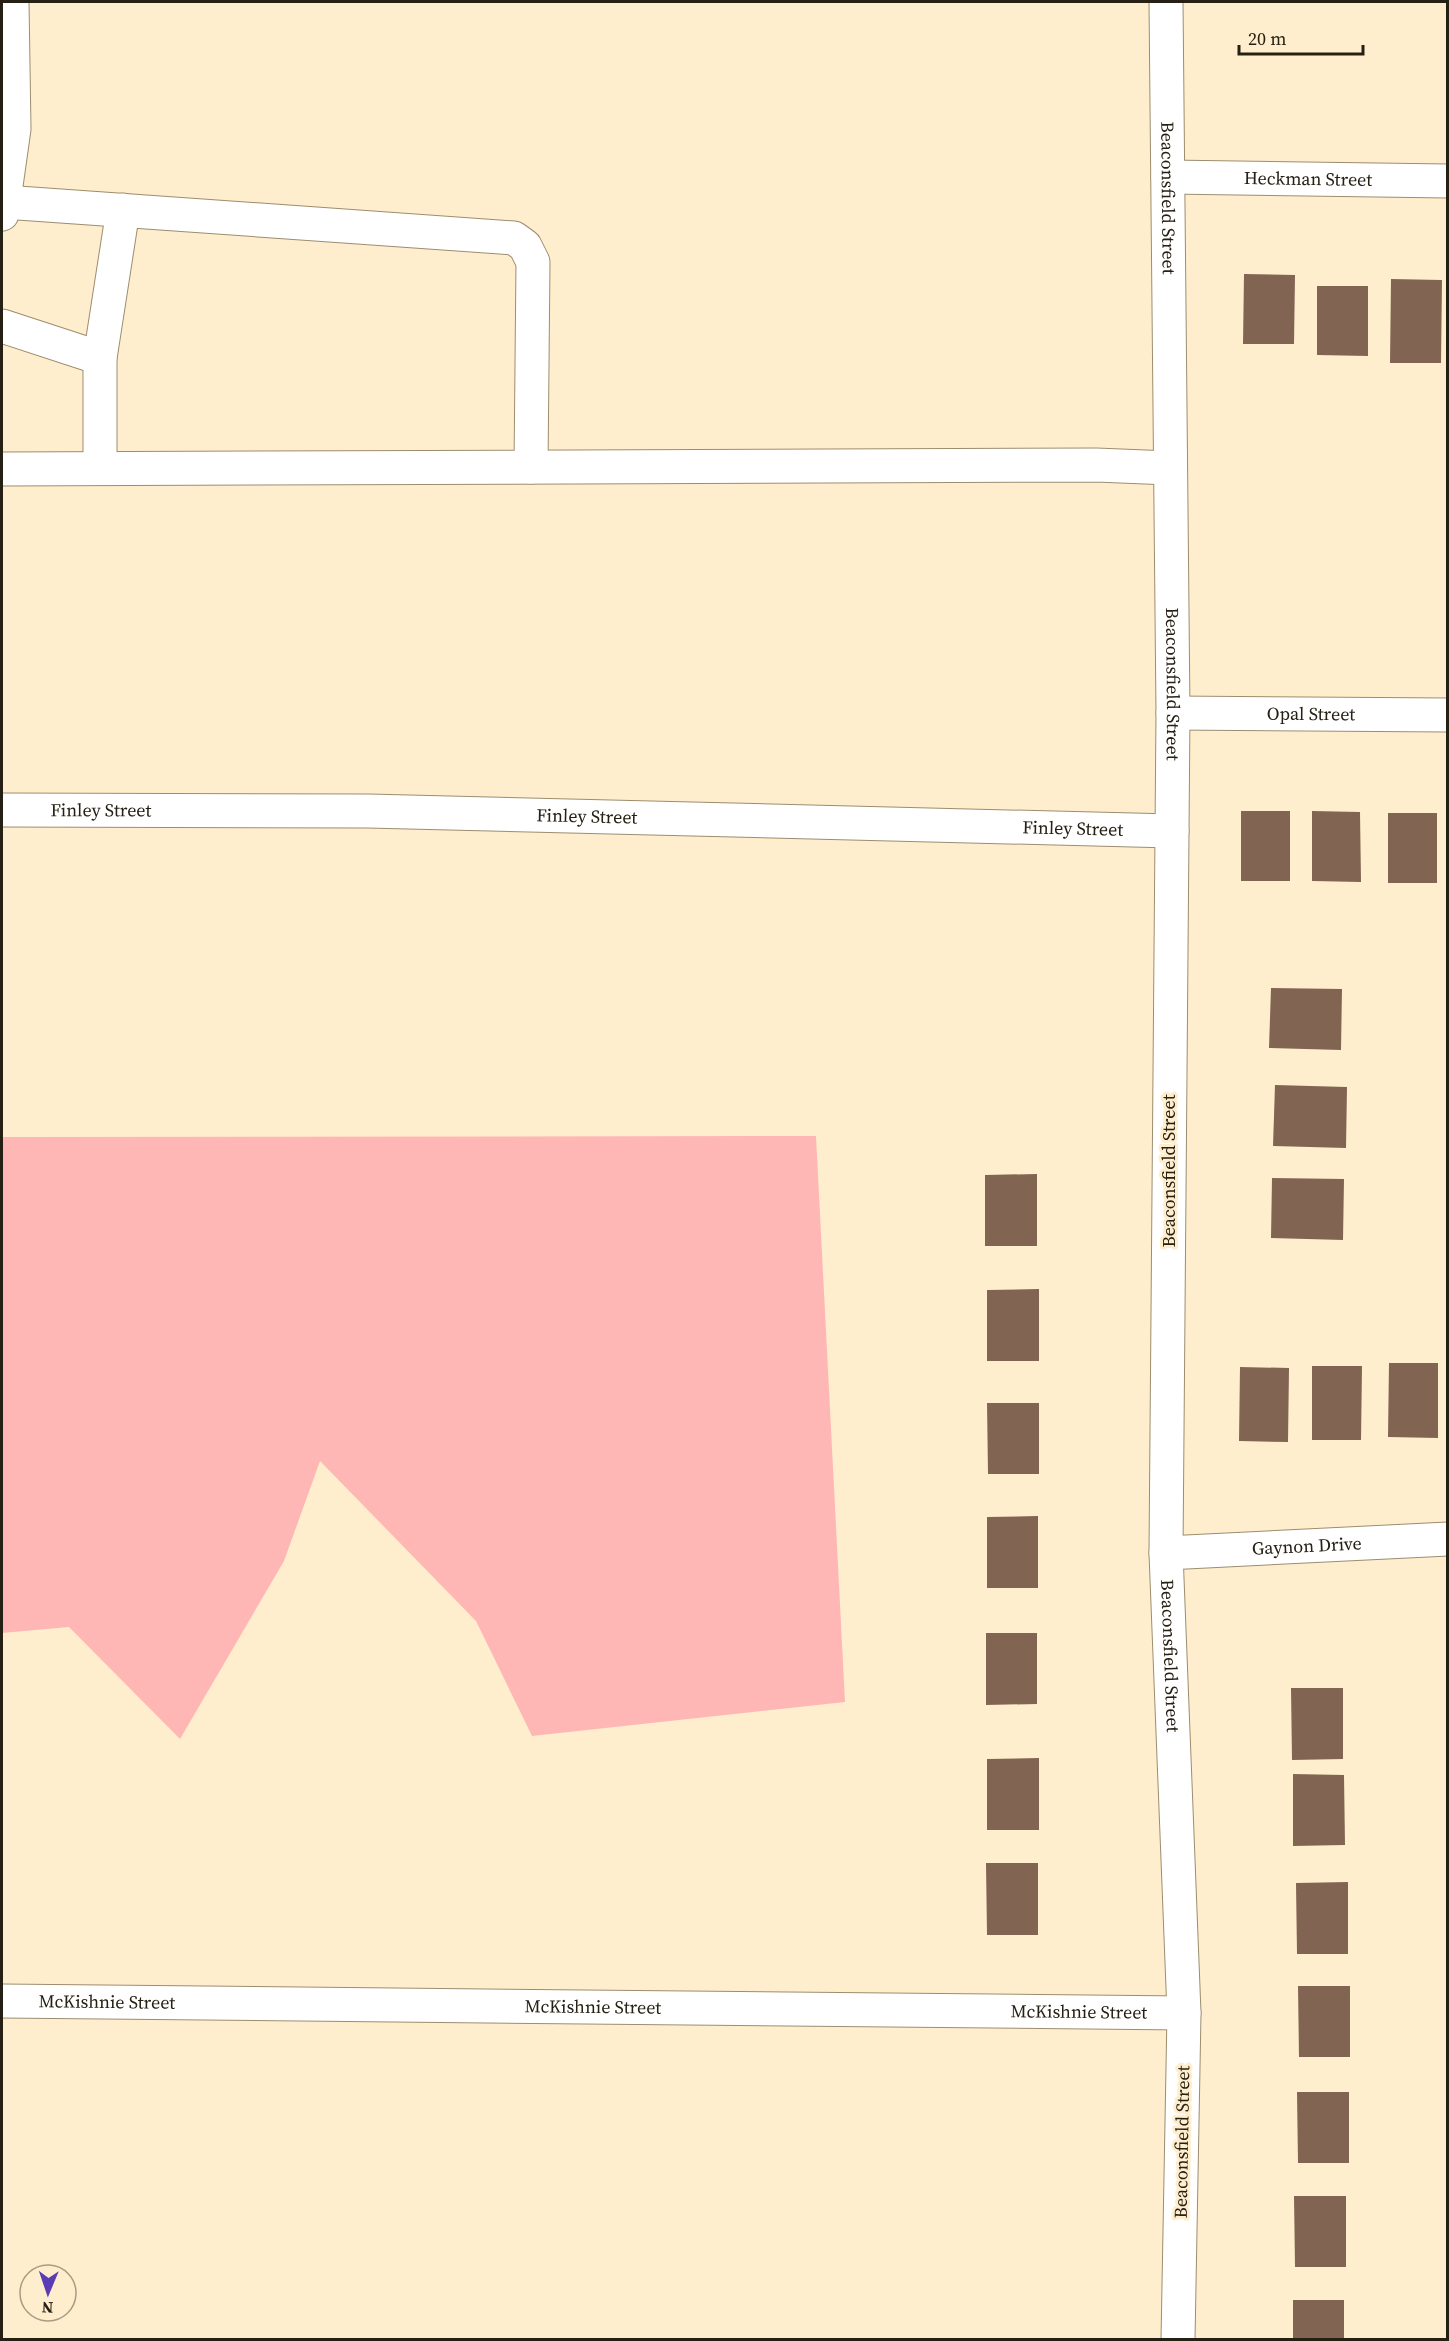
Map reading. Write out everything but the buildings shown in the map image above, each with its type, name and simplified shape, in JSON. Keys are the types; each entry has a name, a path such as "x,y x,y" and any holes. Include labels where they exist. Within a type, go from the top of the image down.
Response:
{"street":[{"path":"12,2 14,129 3,208 123,210 514,238 525,246 533,262 531,467"},
{"name":"Beaconsfield Street","path":"1166,2 1173,713 1166,1553 1184,2013 1178,2340"},
{"name":"Heckman Street","path":"1168,177 1448,181"},
{"path":"100,468 100,358 123,210"},
{"path":"2,326 100,358"},
{"path":"2,469 1096,465 1170,468"},
{"name":"Opal Street","path":"1173,713 1448,715"},
{"name":"Finley Street","path":"2,810 368,811 1172,831"},
{"name":"Gaynon Drive","path":"1166,1553 1448,1539"},
{"name":"McKishnie Street","path":"2,2001 1184,2013"}],"shaded area":[{"path":"816,1136 845,1702 532,1736 476,1621 320,1461 284,1561 180,1739 69,1627 2,1633 2,1137"}]}
